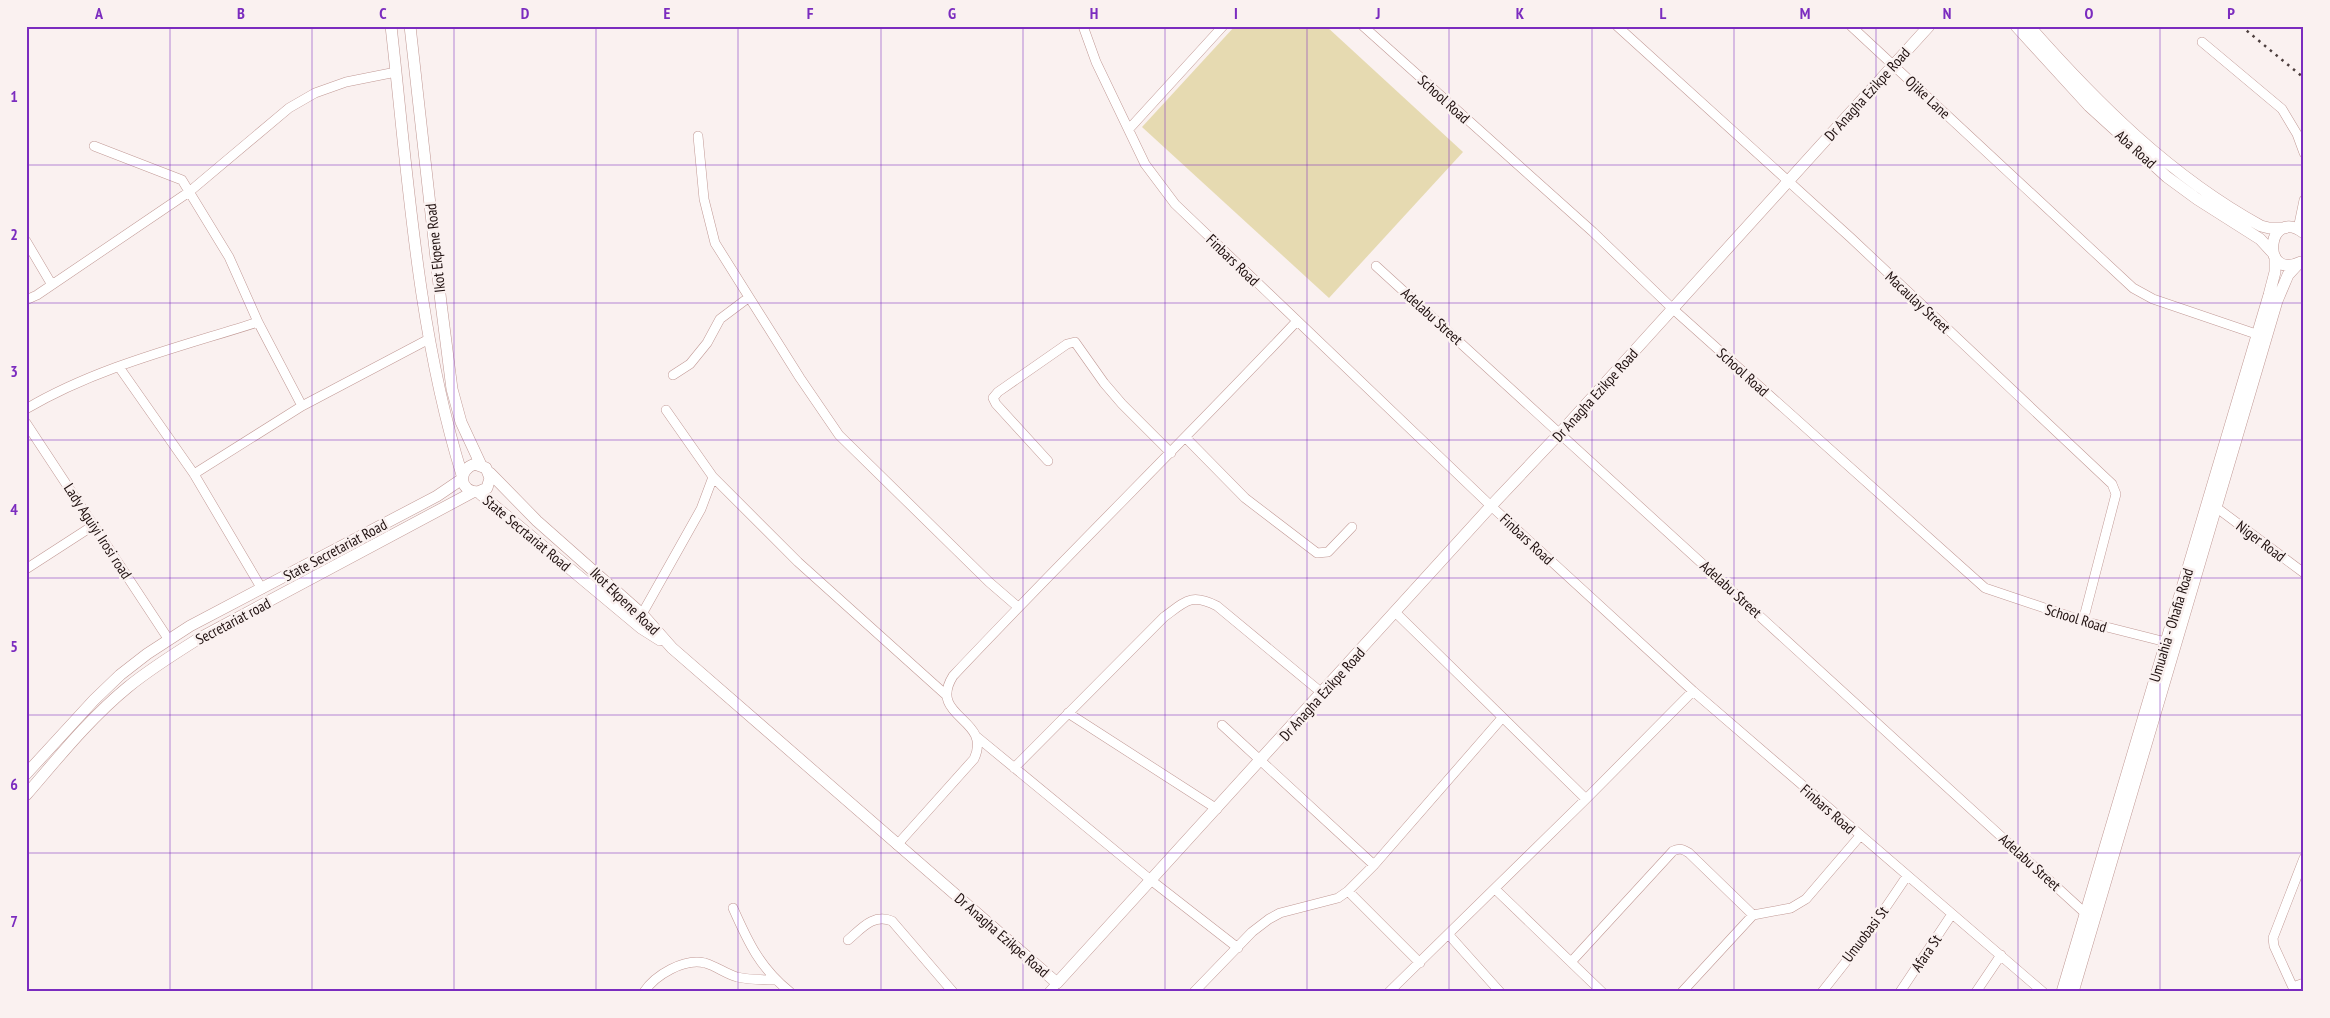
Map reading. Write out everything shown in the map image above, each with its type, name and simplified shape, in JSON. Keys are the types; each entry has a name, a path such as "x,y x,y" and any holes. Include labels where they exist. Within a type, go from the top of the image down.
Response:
{"street":[{"path":"391,26 414,244 429,339 451,441 462,477 467,489 475,492 487,488 490,473 481,465 469,466 462,477"},
{"name":"Ikot Ekpene Road","path":"410,26 452,388 461,422 481,465"},
{"name":"Finbars Road","path":"1083,26 1096,62 1145,164 1175,204 1491,506 1692,691 2042,992"},
{"path":"1129,129 1223,26"},
{"name":"School Road","path":"1364,26 1593,232 1673,309 1985,588 2083,621 2166,642"},
{"name":"Macaulay Street","path":"1617,26 1872,259 2115,488 2116,494 2083,621"},
{"name":"Ojike Lane","path":"1851,26 2133,288 2152,299 2256,334"},
{"name":"Dr Anagha Ezikpe Road","path":"672,648 897,845 1053,987 1152,881 1491,506 1560,434 1929,26"},
{"name":"Aba Road","path":"2016,26 2089,106 2167,177 2197,199 2260,239 2274,255"},
{"name":"Aba Road","path":"2029,26 2096,98 2174,169 2202,191 2261,226 2301,231"},
{"path":"2202,42 2282,109 2297,134 2304,153"},
{"path":"26,300 52,285 189,192 289,108 315,92 346,82 396,72"},
{"path":"698,136 704,199 715,243 748,298 839,435 989,582 1018,607"},
{"path":"94,146 182,180 229,257 258,322 302,406"},
{"path":"2301,231 2304,200"},
{"name":"Umuahia - Ohafia Road","path":"2062,992 2269,295 2274,272 2274,255 2271,246 2275,235 2285,228"},
{"path":"26,241 52,285"},
{"path":"2274,255 2286,264 2302,260"},
{"name":"Umuahia - Ohafia Road","path":"2073,992 2277,301 2288,276 2302,260"},
{"name":"Adelabu Street","path":"1376,266 2085,913"},
{"path":"673,375 690,364 707,343 720,319 748,298"},
{"path":"1238,948 1152,881 1014,768 982,746 977,737 948,702 946,687 953,676 1018,607 1186,438 1297,321"},
{"path":"26,409 55,392 119,367 258,322"},
{"path":"194,474 302,406 429,339"},
{"path":"1048,461 996,404 994,398 998,392 1067,344 1075,342 1104,383 1122,404 1171,453"},
{"path":"119,367 194,474 262,589"},
{"path":"666,410 713,477 798,562 946,696"},
{"name":"Lady Aguiyi Irosi road","path":"26,422 169,640"},
{"path":"1186,438 1245,498 1317,553 1328,552 1352,527"},
{"name":"Ikot Ekpene Road","path":"490,473 537,521 642,614 672,648"},
{"name":"State Secretariat Road","path":"26,774 63,732 120,675 169,640 437,496 462,477"},
{"path":"642,614 701,509 713,477"},
{"name":"State Secrtariat Road","path":"475,492 640,628 672,648"},
{"name":"Secretariat road","path":"26,795 101,712 154,666 198,639 475,492"},
{"name":"Niger Road","path":"2217,508 2304,573"},
{"path":"26,569 94,525"},
{"path":"1014,768 1164,617 1191,600 1203,599 1217,606 1322,693"},
{"path":"1395,612 1586,799"},
{"path":"1395,990 1692,691"},
{"path":"1068,713 1217,809"},
{"path":"1194,992 1252,932 1280,913 1338,898 1348,892 1502,718"},
{"path":"1222,725 1374,864"},
{"path":"897,845 974,759 982,746"},
{"path":"1682,992 1753,915 1791,908 1800,904 1860,836"},
{"path":"1570,962 1673,851 1677,849 1683,849 1689,853 1753,915"},
{"path":"2304,858 2273,938 2274,946 2294,990 2304,983"},
{"name":"Umuobasi St","path":"1822,992 1867,935 1907,876"},
{"path":"1495,890 1602,992"},
{"path":"1348,892 1420,963"},
{"path":"733,908 754,953 776,980 790,992"},
{"name":"Afara St","path":"1900,992 1952,914"},
{"path":"848,940 873,919 883,918 892,921 953,992"},
{"path":"1449,936 1500,992"},
{"path":"1976,992 2001,955"},
{"path":"644,992 664,973 687,963 703,962 736,976 755,980 776,980"}],"shaded area":[{"path":"1235,26 1326,26 1463,152 1329,298 1142,127"}],"railway":[{"path":"2241,26 2304,78"}]}
